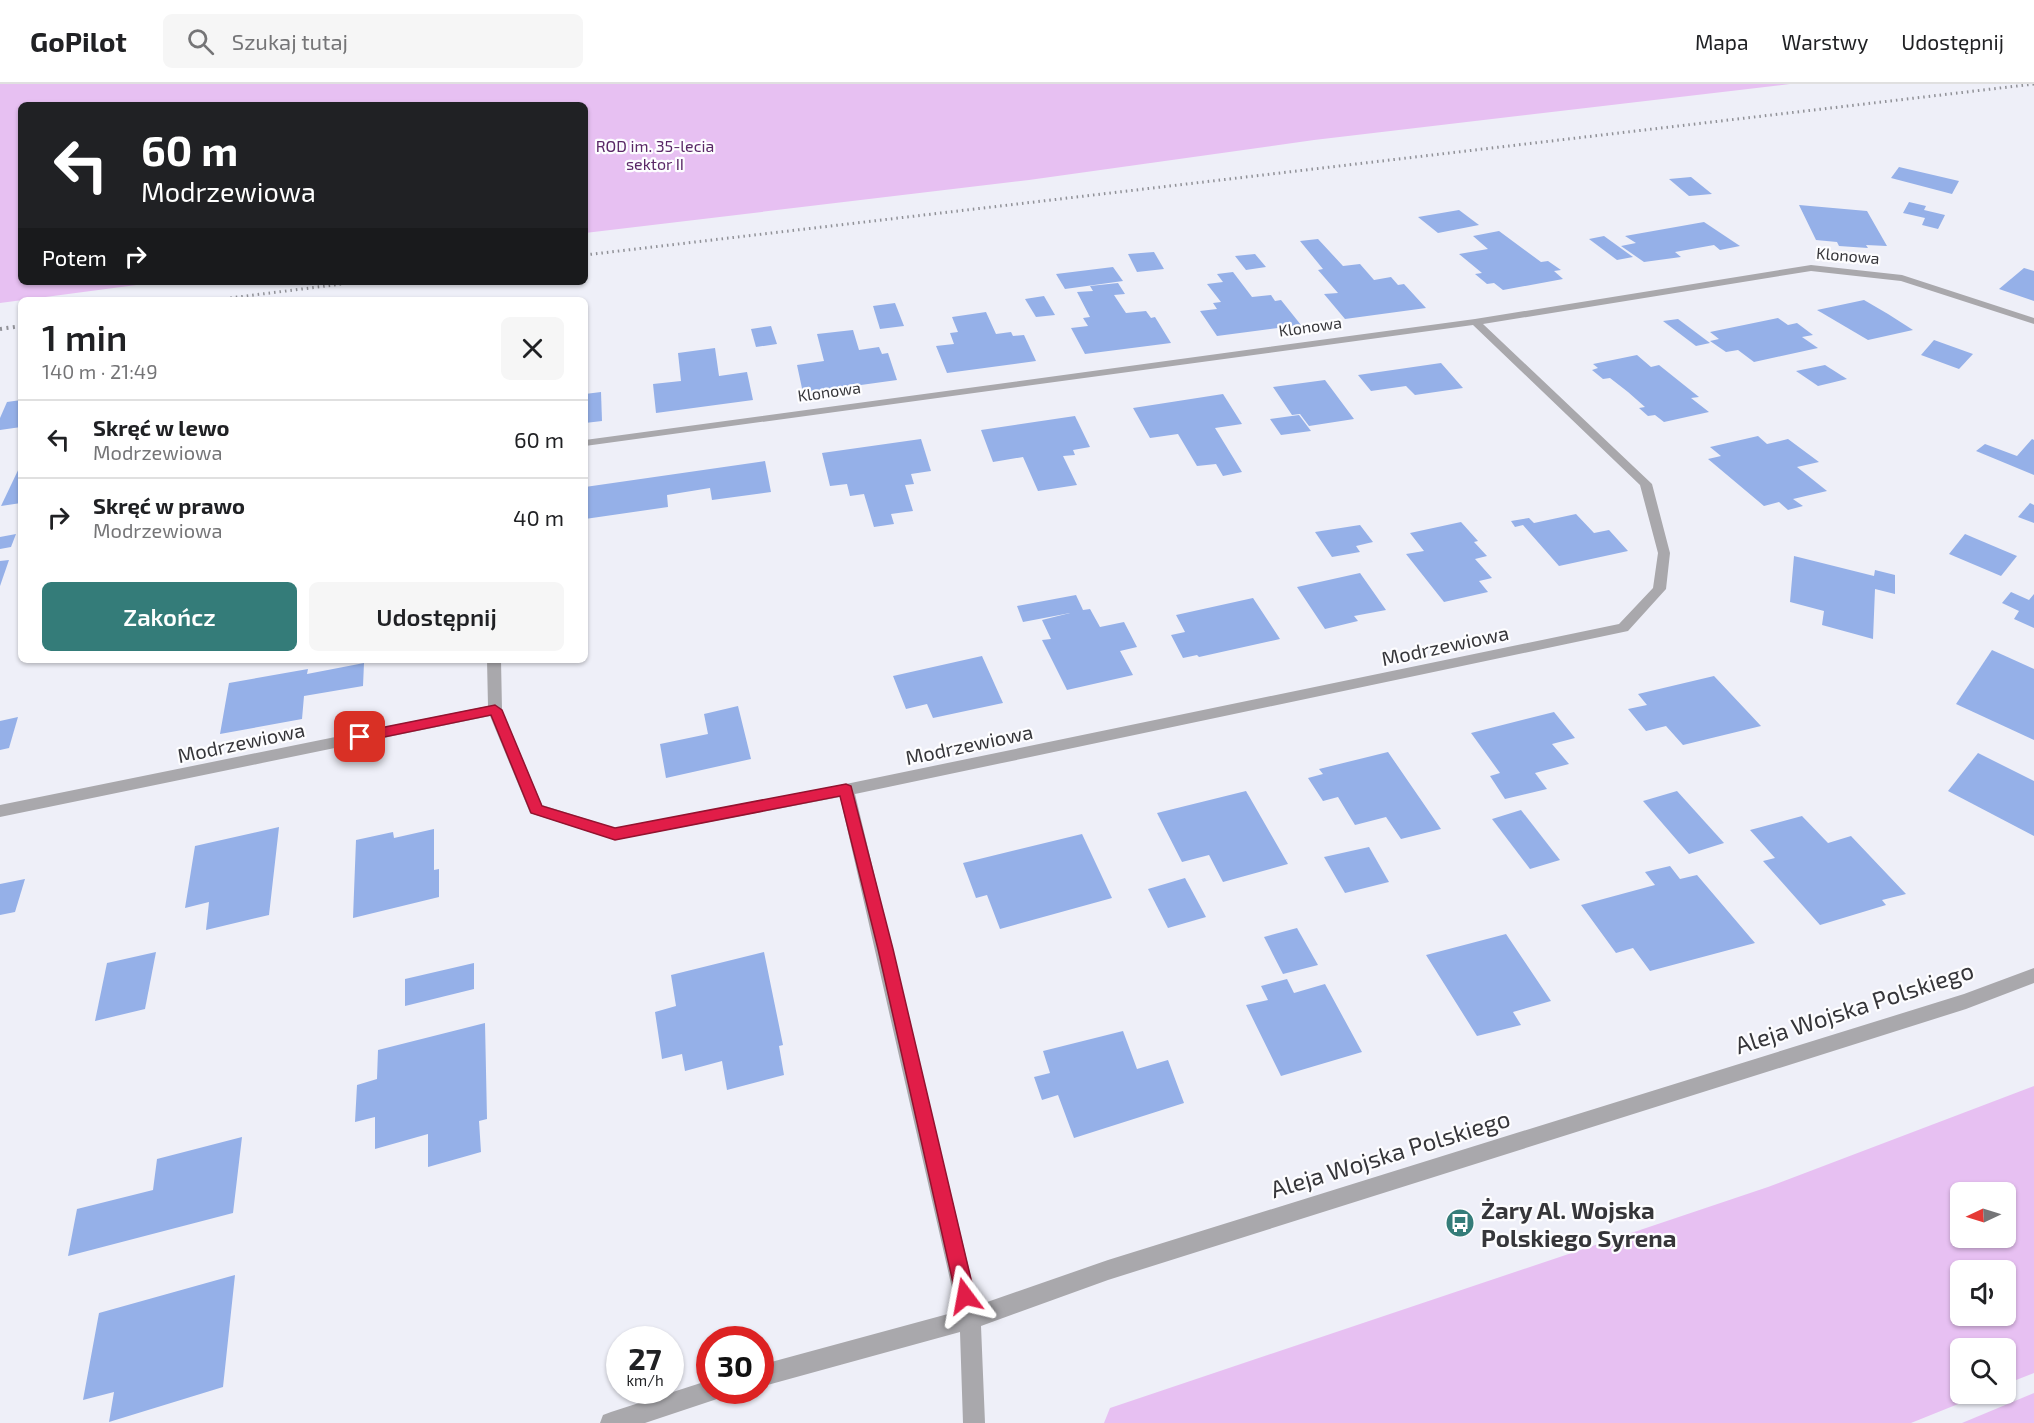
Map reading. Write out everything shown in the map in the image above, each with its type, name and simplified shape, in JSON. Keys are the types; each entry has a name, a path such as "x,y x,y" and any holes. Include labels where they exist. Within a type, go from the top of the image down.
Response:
{"street":[{"name":"Klonowa","path":"588,443 1475,322 1812,268 1902,278 2034,321"},
{"name":"Modrzewiowa","path":"0,811 495,710 536,809 615,834 846,790 1623,628 1659,589 1664,553 1646,484 1475,322"},
{"path":"494,663 495,710"},
{"path":"846,790 970,1320 974,1423"},
{"name":"Aleja Wojska Polskiego","path":"774,1372 970,1320 1108,1270 1966,1001 2034,975"},
{"path":"611,1423 696,1395"}],"green space":[{"name":"ROD im. 35-lecia sektor II","path":"0,84 1790,84 1314,140 1029,180 588,233 588,102 18,102 18,285 136,285 45,297 18,297 18,301 0,303"},
{"path":"2034,1086 2034,1373 2016,1380 2016,1338 1950,1338 1950,1404 1958,1404 1911,1423 1104,1423 1110,1408 1768,1187"},
{"path":"2034,1393 2034,1423 1962,1423 2008,1404 2016,1404 2016,1400"}],"building":[{"path":"1899,167 1959,181 1952,194 1891,178"},
{"path":"1691,177 1712,194 1689,196 1669,179"},
{"path":"1909,202 1926,206 1924,210 1945,215 1938,229 1922,225 1925,218 1903,213"},
{"path":"1799,205 1867,211 1887,246 1866,245 1868,248 1839,246 1837,242 1816,240"},
{"path":"1459,210 1479,225 1438,233 1418,217"},
{"path":"1704,222 1740,246 1720,250 1714,245 1675,252 1681,257 1644,262 1621,246 1636,243 1625,236"},
{"path":"1499,231 1541,262 1548,261 1561,270 1554,271 1563,279 1503,290 1494,283 1487,284 1475,274 1482,273 1459,254 1488,249 1473,236"},
{"path":"1604,236 1633,257 1617,260 1589,239"},
{"path":"1318,239 1343,266 1360,264 1374,280 1391,277 1398,285 1404,284 1426,308 1345,319 1324,294 1338,293 1318,270 1323,269 1300,241"},
{"path":"1154,252 1164,269 1137,272 1128,254"},
{"path":"1255,254 1266,267 1246,270 1235,256"},
{"path":"1113,267 1123,281 1065,289 1056,274"},
{"path":"2024,268 2034,271 2034,301 1999,289"},
{"path":"1233,272 1252,297 1271,295 1275,301 1281,300 1301,325 1217,336 1200,311 1217,309 1213,303 1221,302 1207,284 1223,282 1217,274"},
{"path":"1118,283 1125,294 1114,295 1126,313 1146,311 1151,318 1155,317 1171,343 1085,354 1071,328 1088,326 1083,318 1090,317 1077,292 1093,291 1090,286"},
{"path":"1044,296 1055,315 1036,317 1025,299"},
{"path":"1864,300 1913,330 1868,340 1817,310"},
{"path":"895,303 904,326 880,329 873,306"},
{"path":"986,312 996,334 1011,332 1013,336 1024,335 1036,361 947,373 936,346 954,344 950,333 958,332 952,317"},
{"path":"1778,318 1788,325 1797,323 1813,335 1802,337 1818,348 1754,362 1738,350 1726,352 1710,341 1719,339 1710,332"},
{"path":"1678,319 1710,343 1696,346 1663,321"},
{"path":"771,326 777,344 756,347 751,329"},
{"path":"853,330 859,350 879,347 882,354 888,353 897,380 803,393 797,365 824,361 817,334"},
{"path":"1934,340 1973,354 1959,369 1921,355"},
{"path":"715,348 719,376 747,372 753,400 656,413 653,384 681,381 678,353"},
{"path":"1637,355 1651,367 1659,365 1699,397 1691,398 1709,412 1664,422 1655,415 1648,416 1639,408 1645,407 1628,392 1610,378 1603,379 1592,370 1598,368 1593,364"},
{"path":"1441,363 1463,388 1415,395 1406,386 1371,391 1358,375"},
{"path":"1825,365 1847,379 1818,386 1796,371"},
{"path":"1325,380 1354,419 1309,426 1300,414 1292,415 1273,387"},
{"path":"601,392 602,421 588,423 588,394"},
{"path":"1223,394 1242,424 1215,428 1242,472 1223,476 1216,464 1197,466 1178,434 1150,438 1133,408"},
{"path":"18,400 18,427 0,430 0,418 7,402"},
{"path":"1299,415 1311,431 1281,435 1270,419"},
{"path":"1075,416 1090,447 1073,450 1075,455 1063,456 1077,485 1038,491 1023,457 993,462 981,430"},
{"path":"1758,436 1767,444 1788,439 1819,462 1797,467 1827,491 1793,499 1803,506 1788,510 1779,502 1764,506 1708,459 1721,456 1710,447"},
{"path":"921,439 931,471 911,474 914,484 905,485 913,511 891,514 894,524 874,527 864,494 850,496 847,484 830,486 822,453"},
{"path":"2032,439 2034,440 2034,475 1976,451 1985,444 2017,456"},
{"path":"765,461 771,492 712,500 710,488 667,495 668,507 588,519 588,487"},
{"path":"18,470 18,503 1,506"},
{"path":"2030,503 2034,505 2034,523 2018,517"},
{"path":"1576,514 1594,533 1609,530 1628,551 1559,566 1523,525 1515,527 1511,521 1529,518 1534,523"},
{"path":"1461,522 1478,541 1474,542 1487,556 1475,559 1492,578 1479,581 1488,592 1444,602 1406,554 1424,551 1410,533"},
{"path":"1360,525 1373,542 1356,546 1360,552 1332,557 1315,532"},
{"path":"16,534 11,547 0,549 0,537"},
{"path":"1965,534 2017,556 2001,576 1949,554"},
{"path":"1794,556 1874,576 1875,570 1895,575 1895,594 1875,589 1873,639 1822,625 1824,611 1790,602"},
{"path":"9,560 0,586 0,561"},
{"path":"1360,573 1386,610 1354,616 1358,621 1325,629 1297,587"},
{"path":"2011,592 2029,600 2034,594 2034,628 2014,619 2019,611 2002,603"},
{"path":"1076,595 1083,610 1090,609 1100,627 1124,622 1137,647 1120,651 1133,675 1067,690 1042,640 1051,639 1042,620 1070,613 1023,622 1017,606"},
{"path":"1253,598 1280,639 1199,657 1197,655 1183,658 1171,635 1185,632 1176,615"},
{"path":"1992,650 2034,669 2034,740 1956,704"},
{"path":"982,656 1003,703 933,718 927,704 906,709 893,676"},
{"path":"364,663 363,686 304,696 302,719 220,734 229,683 308,669 307,674"},
{"path":"1714,676 1761,726 1683,745 1666,726 1646,731 1628,709 1647,705 1638,694"},
{"path":"738,706 751,759 666,778 660,744 708,734 704,714"},
{"path":"1554,712 1575,738 1552,744 1569,764 1535,773 1547,789 1505,799 1490,776 1500,773 1471,733"},
{"path":"18,717 9,748 0,750 0,721"},
{"path":"1388,752 1441,829 1401,839 1386,817 1355,825 1338,797 1323,801 1308,778 1323,774 1319,769"},
{"path":"1978,753 2034,781 2034,836 1948,791"},
{"path":"1246,791 1288,864 1223,882 1209,855 1182,862 1157,813"},
{"path":"1677,791 1724,843 1689,854 1643,801"},
{"path":"1521,810 1560,860 1530,869 1492,819"},
{"path":"1802,816 1828,843 1851,836 1906,894 1882,900 1886,905 1820,925 1763,861 1775,858 1750,830"},
{"path":"279,827 269,915 206,930 209,902 185,908 195,846"},
{"path":"434,829 434,870 439,869 439,897 353,918 356,840 393,832 394,838"},
{"path":"1082,834 1112,898 1000,929 987,895 976,898 963,863"},
{"path":"1369,847 1389,882 1345,893 1324,857"},
{"path":"1670,866 1680,879 1697,875 1755,943 1650,971 1633,948 1616,953 1581,905 1655,885 1645,872"},
{"path":"1185,878 1206,917 1168,928 1148,889"},
{"path":"25,879 15,912 0,915 0,884"},
{"path":"1297,928 1318,965 1283,974 1264,937"},
{"path":"1506,934 1551,1001 1513,1012 1521,1025 1477,1036 1426,955"},
{"path":"156,952 145,1009 95,1021 107,963"},
{"path":"764,952 783,1045 779,1046 784,1075 727,1090 722,1061 685,1071 682,1054 662,1059 655,1012 676,1006 671,975"},
{"path":"474,963 474,989 405,1006 405,979"},
{"path":"1287,979 1294,993 1325,984 1362,1052 1281,1076 1246,1005 1268,1000 1261,986"},
{"path":"485,1023 487,1119 479,1121 481,1152 428,1167 428,1134 375,1149 375,1117 355,1122 357,1085 377,1079 378,1050"},
{"path":"1123,1031 1137,1069 1168,1060 1184,1103 1074,1138 1058,1095 1042,1100 1034,1077 1050,1073 1043,1051"},
{"path":"242,1137 233,1213 68,1256 77,1209 153,1190 157,1159"},
{"path":"235,1275 223,1387 109,1422 114,1392 83,1400 99,1313"}],"railway":[{"path":"588,255 2034,84"},
{"path":"238,297 334,285"},
{"path":"0,329 18,326"}],"place":[{"name":"Żary Al. Wojska Polskiego Syrena","path":"1460,1223"}],"route":[{"path":"360,737 495,710 536,809 615,834 846,790 965,1296"}]}
